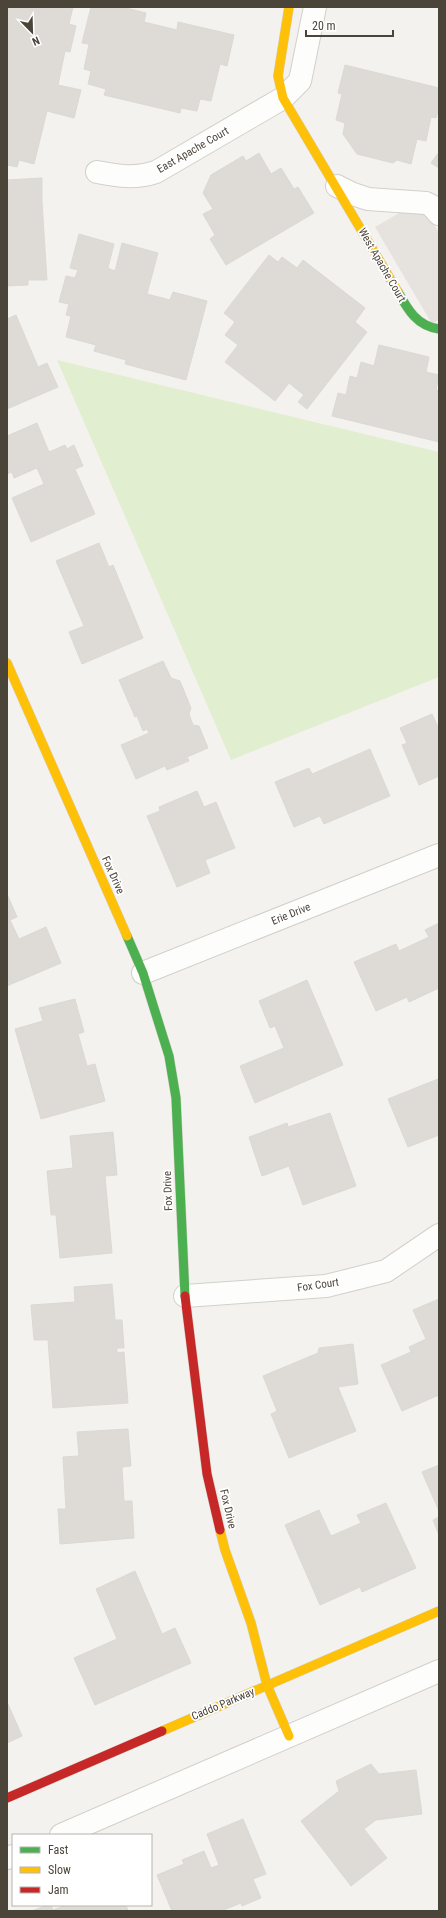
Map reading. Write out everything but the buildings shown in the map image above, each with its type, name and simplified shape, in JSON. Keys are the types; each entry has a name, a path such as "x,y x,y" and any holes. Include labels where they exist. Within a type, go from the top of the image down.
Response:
{"street":[{"name":"West Apache Court","path":"289,7 278,76 283,98 337,186 411,314 419,322 430,328 439,329"},
{"name":"East Apache Court","path":"97,172 123,177 135,177 156,172 283,98 300,80 315,7"},
{"path":"337,186 353,194 368,198 426,203 432,206 439,214"},
{"name":"Fox Drive","path":"7,663 143,973 169,1056 176,1098 185,1296 207,1474 224,1550 251,1623 267,1685 289,1736"},
{"name":"Erie Drive","path":"143,973 439,855"},
{"name":"Fox Court","path":"185,1296 333,1284 386,1271 439,1235"},
{"name":"Caddo Parkway","path":"7,1798 439,1611"},
{"path":"63,1834 439,1671"}],"green space":[{"path":"57,360 439,452 439,677 231,760"}],"shaded area":[{"path":"420,201 439,233 439,320 432,324 375,227"}],"traffic: fast":[{"path":"398,292 410,311 419,321 439,329"},
{"path":"127,936 143,973 169,1056 176,1098 185,1296"}],"traffic: slow":[{"path":"289,7 278,76 283,98 398,292"},
{"path":"7,663 127,936"},
{"path":"220,1530 225,1550 251,1623 267,1685 289,1736"},
{"path":"162,1731 439,1611"}],"traffic: jam":[{"path":"185,1296 207,1474 220,1530"},
{"path":"7,1798 162,1731"}]}
